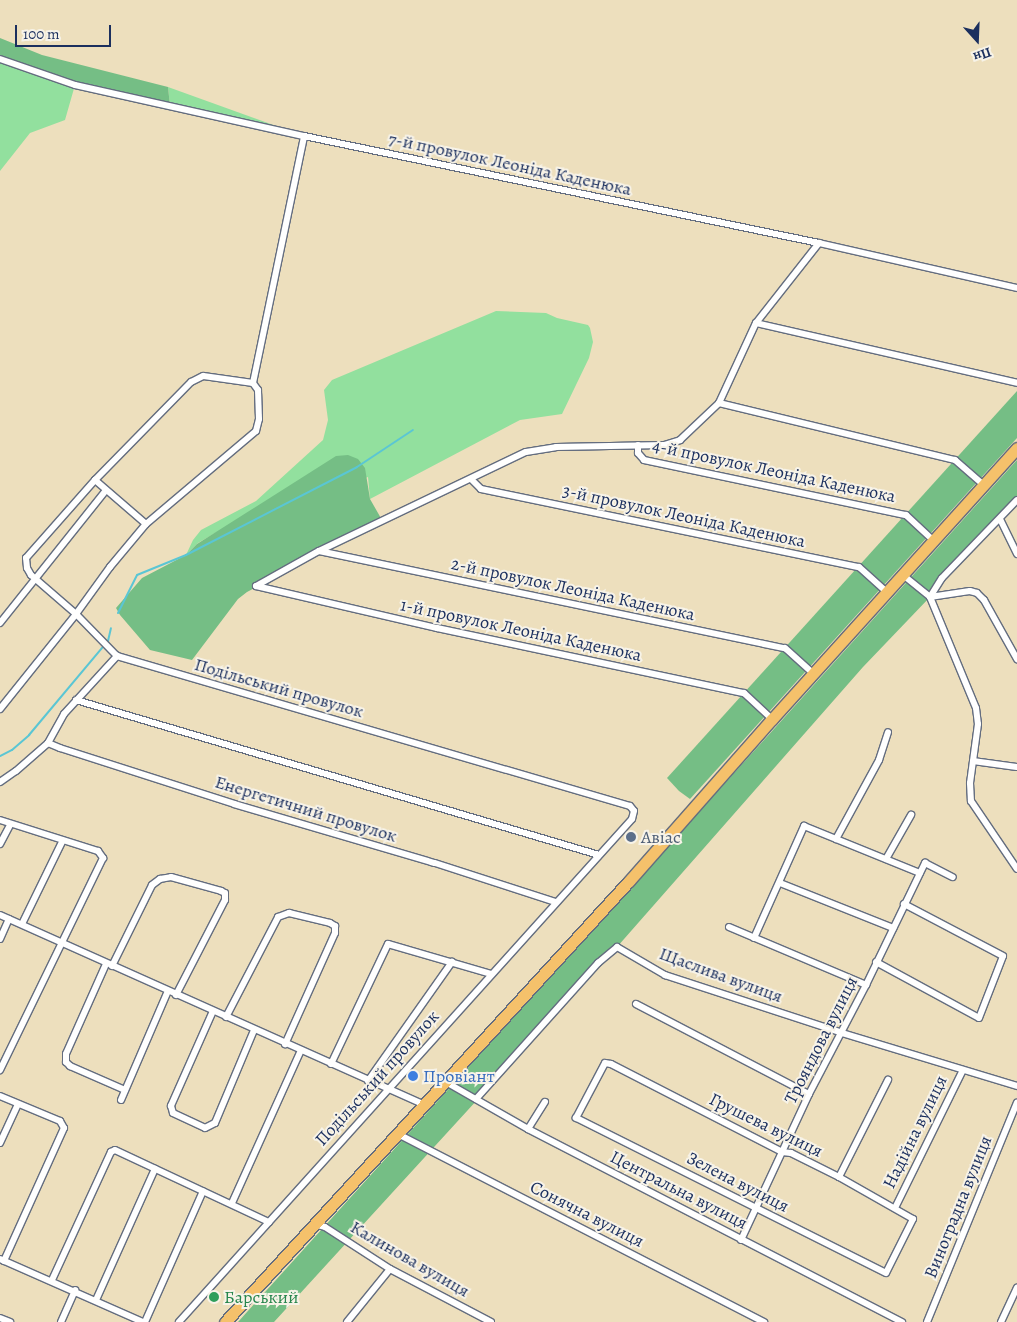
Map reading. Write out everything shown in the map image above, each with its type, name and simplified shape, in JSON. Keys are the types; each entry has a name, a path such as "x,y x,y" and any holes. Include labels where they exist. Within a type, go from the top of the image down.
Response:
{"highway":[{"path":"225,1322 396,1133 629,881 813,673 1017,448"}],"street":[{"name":"7-й провулок Леоніда Каденюка","path":"0,59 75,85 304,136 819,243 1017,288"},
{"path":"253,383 304,136"},
{"path":"319,551 538,449 664,445 680,440 719,403 756,323 819,243"},
{"path":"756,323 1017,383"},
{"path":"0,709 76,614 110,567 146,524 256,431 260,419 258,390 253,383 203,376 197,378 95,480 26,558 27,568 35,580 76,614 117,656 76,700 60,720 48,742 16,772 0,782"},
{"path":"719,403 955,460 984,485"},
{"name":"4-й провулок Леоніда Каденюка","path":"638,445 638,454 644,460 906,515 934,541"},
{"name":"3-й провулок Леоніда Каденюка","path":"471,479 481,490 859,567 888,592"},
{"path":"95,480 146,524"},
{"path":"0,623 106,490"},
{"path":"930,597 942,578 1017,500"},
{"path":"1000,519 1017,554"},
{"name":"1-й провулок Леоніда Каденюка","path":"319,551 256,586 437,628 744,693 772,719"},
{"name":"2-й провулок Леоніда Каденюка","path":"319,551 785,648 813,673"},
{"path":"903,575 930,597 976,708 978,724 970,783 971,801 1017,869"},
{"path":"930,597 970,591 977,593 984,600 1017,659"},
{"name":"Подільський провулок","path":"117,656 630,806 634,811 632,819 178,1322"},
{"path":"76,700 598,855"},
{"path":"836,839 879,760 888,732"},
{"name":"Енергетичний провулок","path":"48,742 60,748 225,801 428,860 556,902"},
{"path":"973,761 1017,767"},
{"path":"886,859 911,815"},
{"path":"0,820 10,825 98,851 103,858 0,1070"},
{"path":"0,844 10,825"},
{"path":"754,938 804,826 920,873 925,863 953,877"},
{"path":"22,924 63,840"},
{"name":"Трояндова вулиця","path":"741,1240 809,1094 842,1033 920,873"},
{"path":"125,1090 70,1066 66,1062 66,1054 109,965 150,891 160,879 171,877 225,893 225,900 176,995"},
{"path":"780,883 893,928"},
{"name":"Трояндова вулиця","path":"876,962 979,1018 1003,956 904,904"},
{"path":"226,1017 278,917 289,913 330,923 335,926 336,933 285,1044"},
{"path":"0,915 285,1044 423,1104"},
{"path":"0,939 9,919"},
{"path":"728,927 866,985"},
{"path":"331,1064 386,945 391,943 491,974"},
{"name":"Щаслива вулиця","path":"476,1099 598,963 617,947 665,975 842,1033 1017,1086"},
{"path":"368,1080 452,962"},
{"path":"121,1100 168,991"},
{"path":"636,1004 809,1094"},
{"path":"213,1011 172,1106 173,1113 205,1128 215,1123 254,1030"},
{"path":"232,1203 301,1050"},
{"name":"Грушева вулиця","path":"576,1118 601,1068 605,1064 611,1064 782,1152 791,1153 839,1177 913,1219 886,1273"},
{"name":"Надійна вулиця","path":"895,1208 963,1070"},
{"path":"839,1177 888,1080"},
{"name":"Центральна вулиця","path":"444,1081 528,1130 902,1322"},
{"path":"0,1096 60,1121 64,1128 2,1260 75,1290 144,1322 203,1192"},
{"path":"528,1130 545,1102"},
{"name":"Виноградна вулиця","path":"927,1322 1017,1103"},
{"path":"0,1143 18,1104"},
{"name":"Зелена вулиця","path":"576,1118 886,1273"},
{"name":"Сонячна вулиця","path":"396,1133 764,1322"},
{"path":"52,1280 111,1152 115,1150 203,1192 232,1203 269,1222"},
{"path":"96,1300 155,1169"},
{"name":"Калинова вулиця","path":"314,1224 325,1227 390,1269 491,1322"},
{"path":"347,1322 390,1269"},
{"path":"1001,1322 1017,1287"},
{"path":"61,1322 75,1290"},
{"path":"0,1318 10,1322"}],"green space":[{"path":"0,38 42,55 168,87 170,106 75,85 0,59"},
{"path":"0,59 75,85 65,120 30,133 0,171"},
{"path":"168,87 304,136 170,106"},
{"path":"496,311 546,313 557,318 588,325 590,328 593,342 589,358 562,414 520,420 370,499 368,477 215,533 198,543 186,555 193,540 201,530 256,501 323,440 328,420 324,390 332,380"},
{"path":"1017,391 1017,438 690,799 679,791 667,778"},
{"path":"348,455 358,459 365,468 370,499 382,520 247,592 238,599 192,660 150,650 120,615 116,608 142,578 186,555 197,544 336,456"},
{"path":"1017,460 1017,500 942,578 930,597 863,667 617,947 274,1322 238,1322"}],"waterway":[{"path":"118,613 137,575 186,555 357,467 413,430"},
{"path":"108,641 111,628"},
{"path":"0,756 12,750 29,735 102,648"}],"place":[{"name":"Авіас","path":"631,837"},
{"name":"Провіант","path":"413,1076"},
{"name":"Барський","path":"214,1297"}]}
